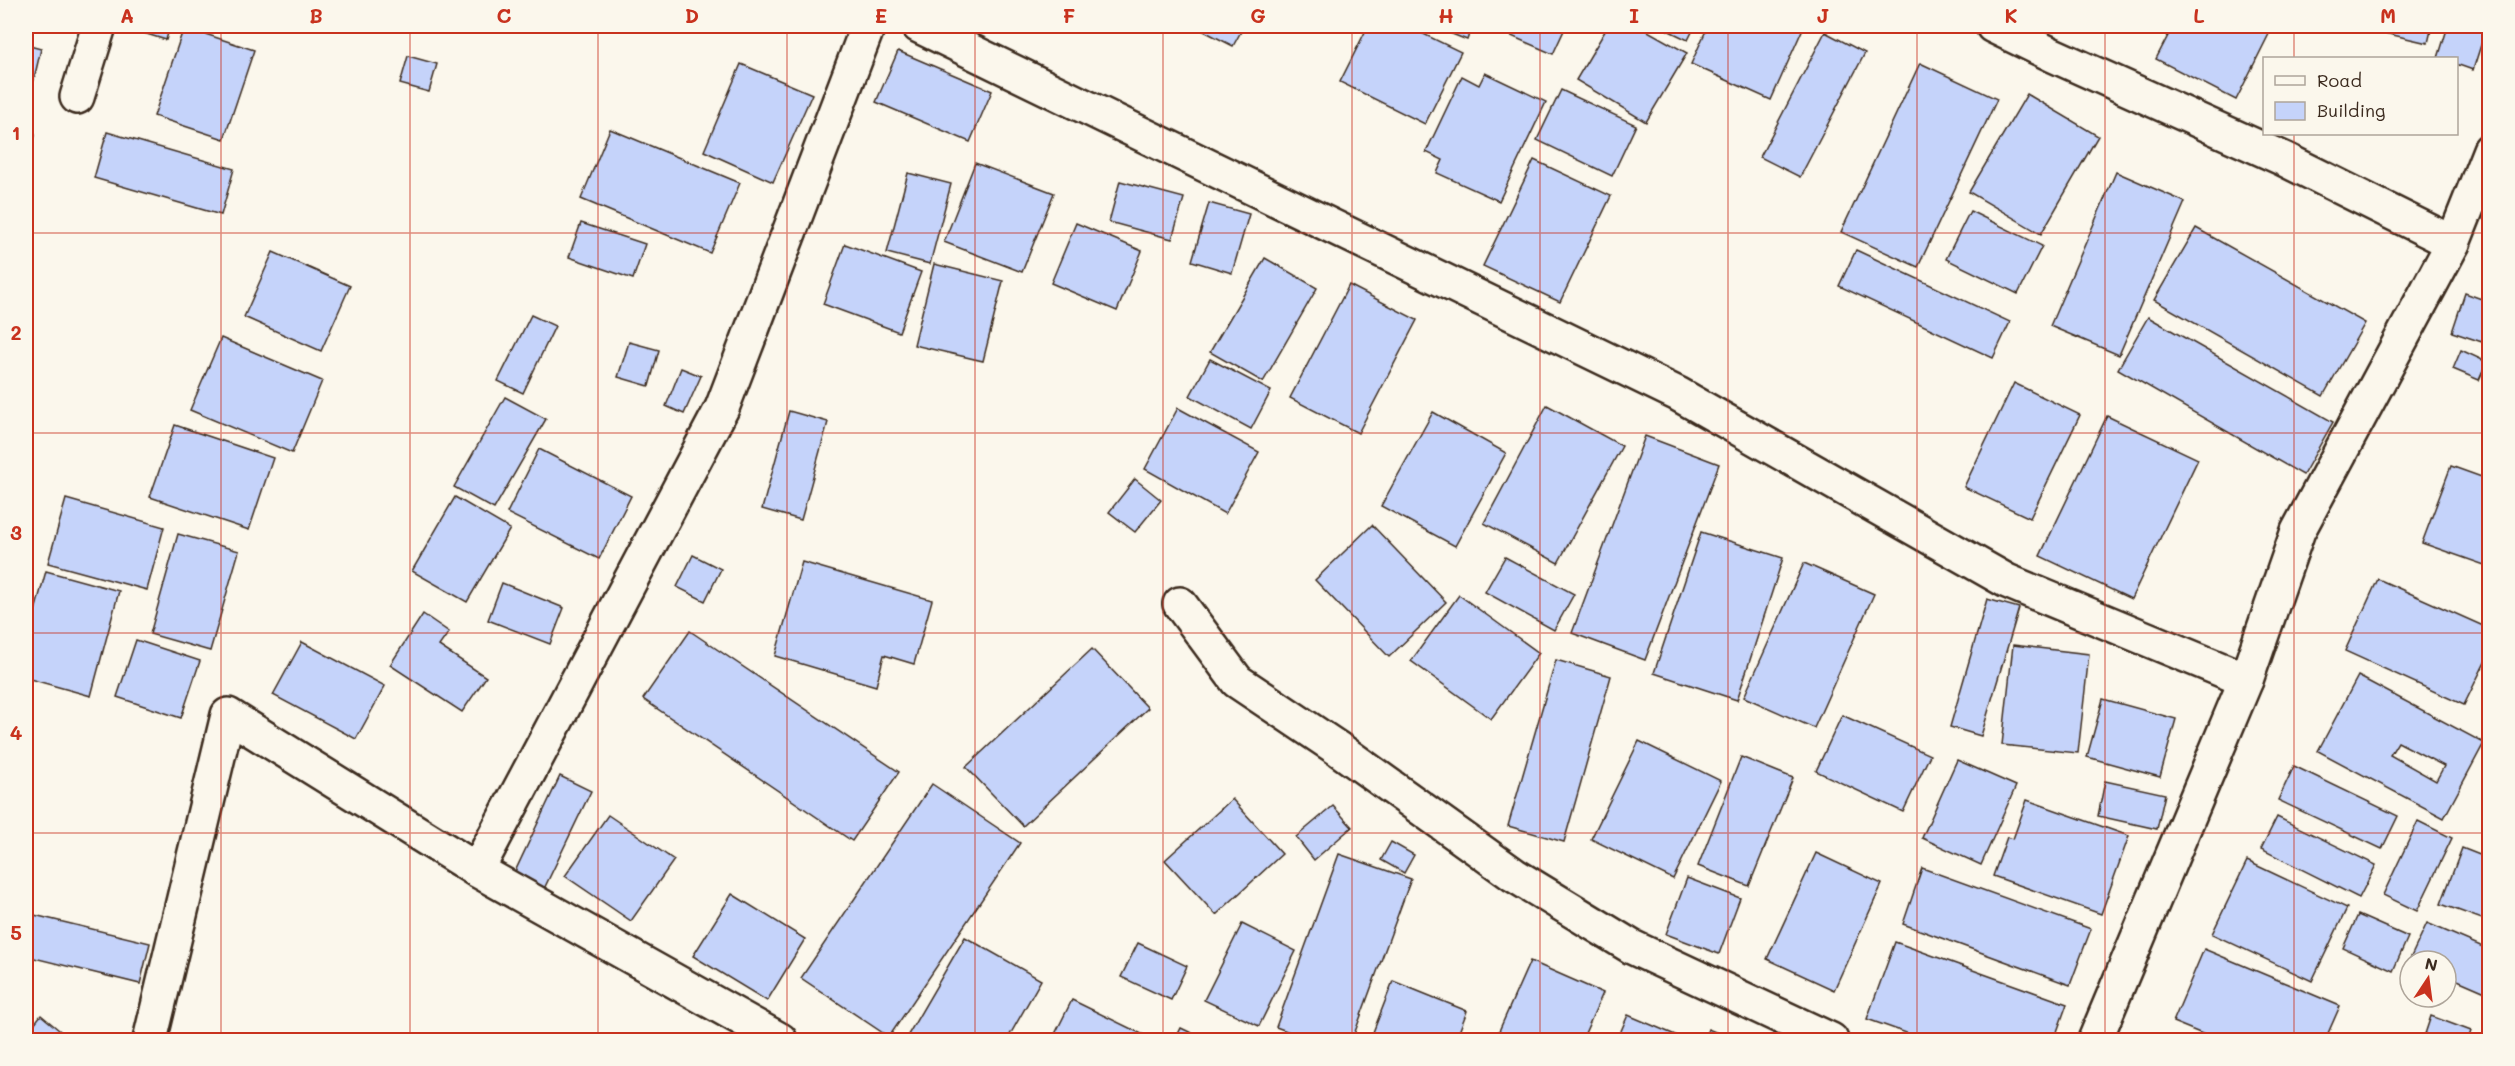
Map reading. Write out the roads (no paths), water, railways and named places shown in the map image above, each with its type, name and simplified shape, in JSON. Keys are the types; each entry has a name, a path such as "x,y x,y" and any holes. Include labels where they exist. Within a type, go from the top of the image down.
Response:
{"street":[{"path":"78,97 99,26"},
{"path":"477,870 722,408 868,26"},
{"path":"919,26 1678,394 2007,581 2246,680"},
{"path":"1993,26 2284,159 2453,243"},
{"path":"2095,1041 2246,680 2298,531 2453,243 2490,150"},
{"path":"1180,604 1237,681 1340,750 1514,875 1632,947 1831,1041"},
{"path":"150,1041 228,715 477,870 780,1041"}]}
